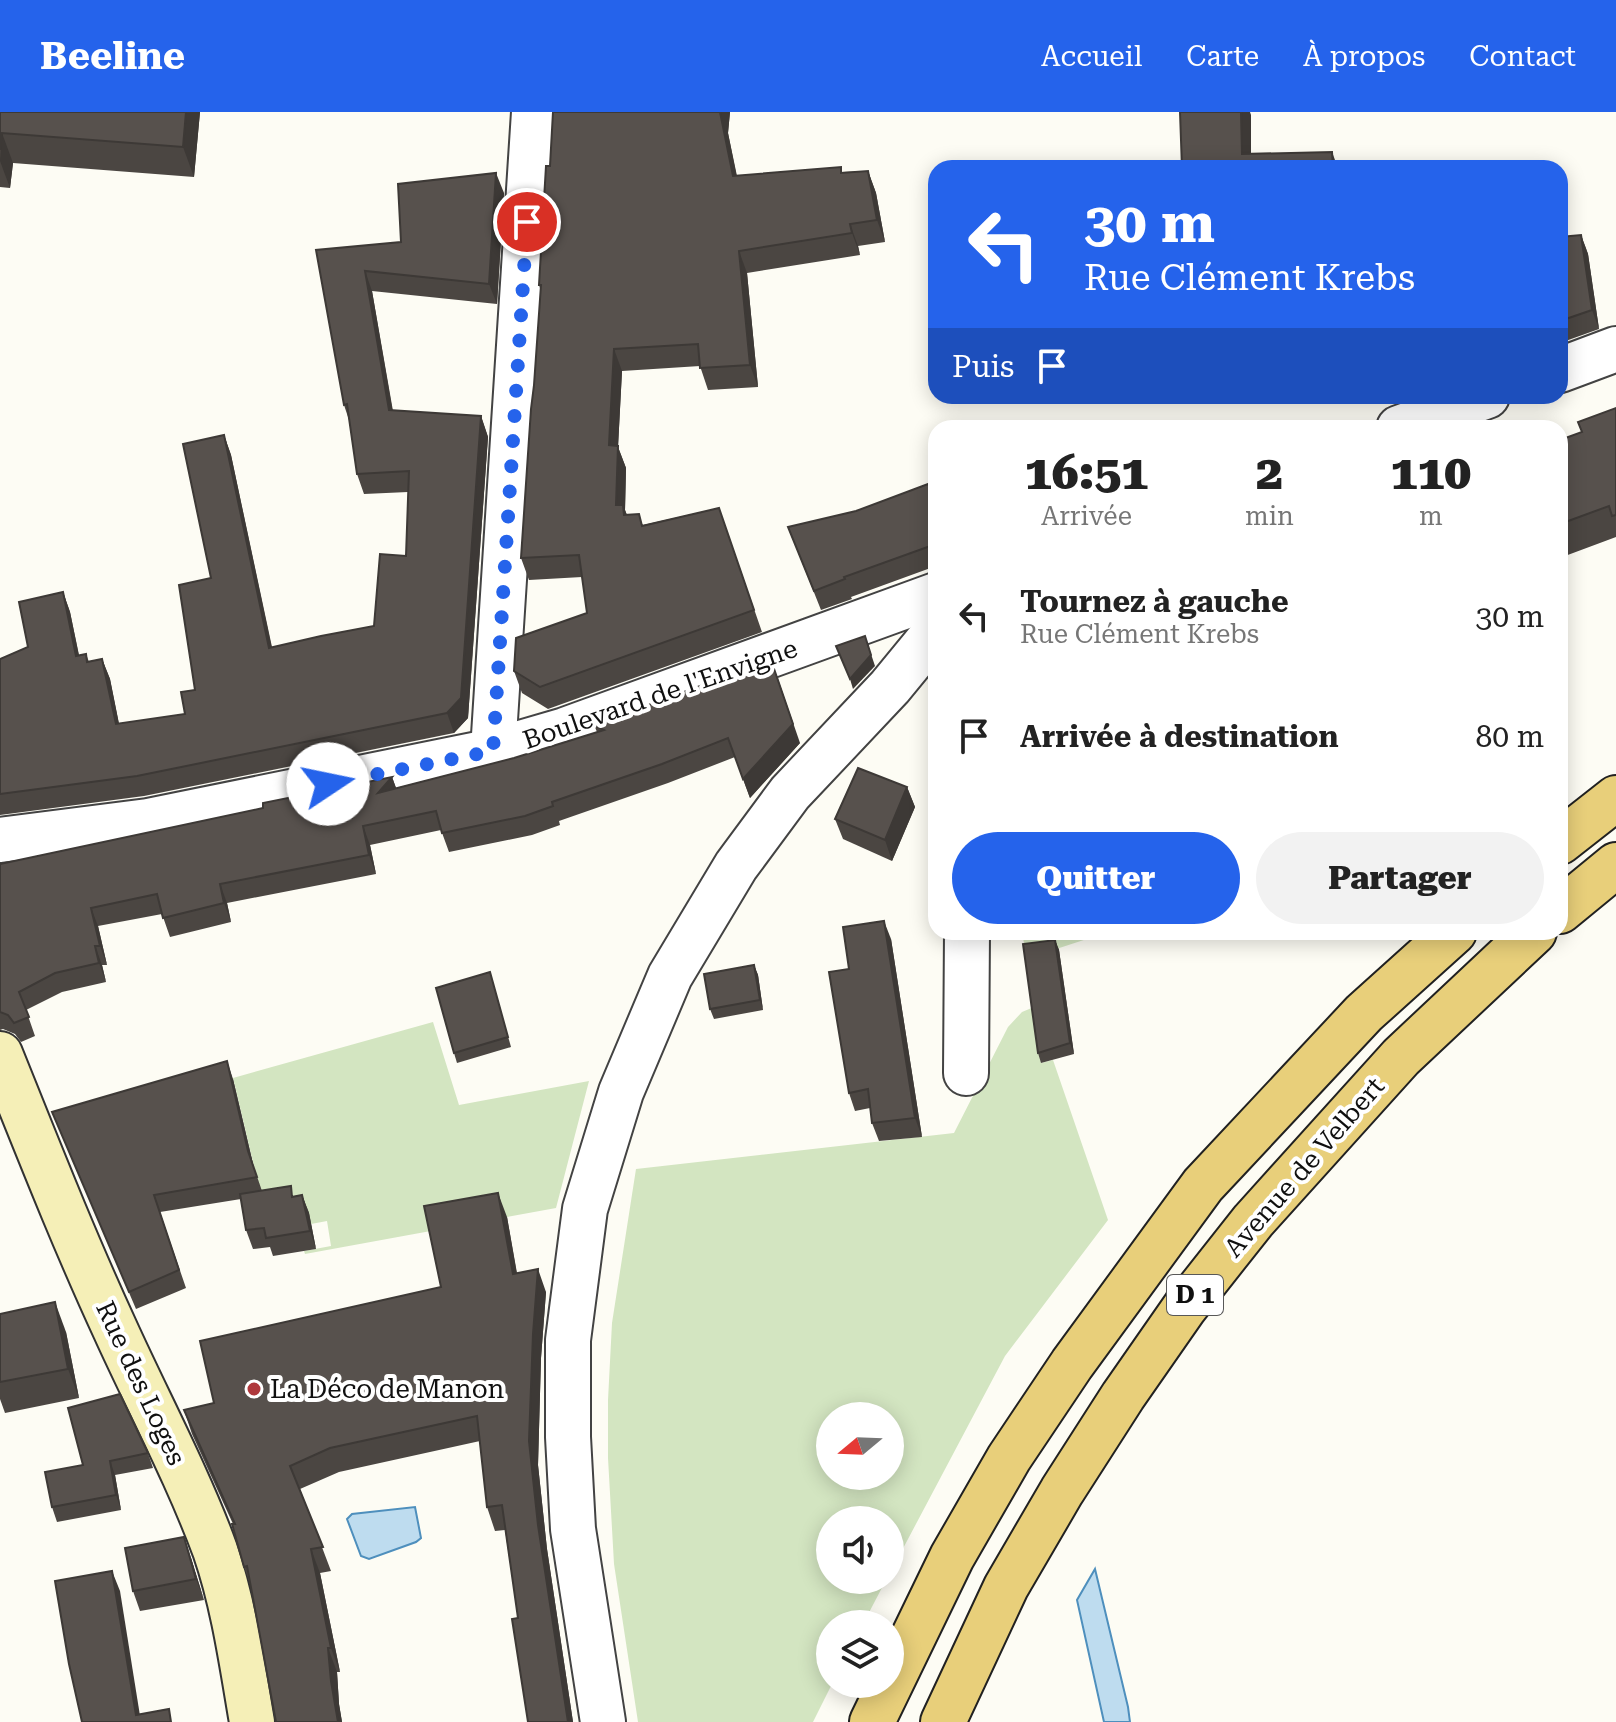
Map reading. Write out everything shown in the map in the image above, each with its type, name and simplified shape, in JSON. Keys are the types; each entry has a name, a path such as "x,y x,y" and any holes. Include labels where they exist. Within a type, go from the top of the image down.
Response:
{"main road":[{"path":"1568,836 1616,798"},
{"path":"1568,904 1616,865"},
{"name":"D 1","path":"872,1722 952,1557 1009,1458 1072,1364 1193,1198 1364,1013 1445,940"},
{"name":"Avenue de Velbert","path":"943,1722 1006,1587 1062,1491 1185,1307 1253,1221 1401,1057 1525,940"}],"street":[{"path":"493,751 534,112"},
{"path":"1568,367 1616,349"},
{"path":"1421,420 1465,404"},
{"name":"Boulevard de l'Envigne","path":"0,840 148,821 493,751 565,730 928,598"},
{"path":"603,1722 573,1529 568,1437 568,1340 585,1209 621,1092 670,976 736,866 790,793 890,687 928,641"},
{"path":"966,1073 967,940"},
{"name":"Rue des Loges","path":"0,1054 71,1230 189,1486 215,1551 233,1614 252,1722"}],"green space":[{"path":"1023,940 1084,940 1044,953 1025,949"},
{"path":"1034,1007 1041,1063 1053,1060 1108,1220 1005,1356 904,1547 904,1506 816,1506 816,1594 879,1594 870,1610 816,1610 816,1698 825,1698 813,1722 638,1722 614,1564 608,1458 612,1323 636,1169 954,1133 1008,1027 1022,1012"},
{"path":"433,1022 459,1105 589,1081 556,1208 305,1254 304,1251 331,1246 327,1221 311,1224 247,1212 255,1171 233,1078"}],"water":[{"path":"415,1507 421,1538 369,1559 361,1556 347,1519 352,1514"},
{"path":"1095,1569 1130,1722 1104,1722 1077,1600"}],"building":[{"path":"0,112 186,112 183,147 2,133 0,150"},
{"path":"553,112 720,112 733,176 841,167 841,173 868,171 877,220 850,224 852,233 739,251 750,365 700,368 698,344 614,349 609,445 618,446 616,505 623,505 624,515 639,514 642,526 719,508 754,610 540,687 514,671 516,638 587,613 579,555 521,558 541,285 546,166 550,166"},
{"path":"1180,112 1241,112 1242,154 1332,152 1332,160 1182,160"},
{"path":"496,173 489,284 365,271 389,410 481,416 461,698 447,713 137,776 0,794 0,659 28,647 19,602 63,592 76,656 86,654 87,662 102,659 116,724 185,714 181,692 195,690 179,585 211,578 183,444 224,435 269,648 374,626 380,554 406,556 409,471 357,474 347,404 344,405 316,250 401,242 398,184"},
{"path":"1581,235 1592,310 1568,318 1568,236"},
{"path":"1616,408 1616,515 1612,516 1609,506 1568,521 1568,437 1582,432 1578,422"},
{"path":"928,484 928,547 814,591 788,527 856,511"},
{"path":"865,636 871,655 850,679 836,646"},
{"path":"771,660 793,724 743,779 728,738 552,802 553,806 525,816 442,833 436,811 363,826 369,855 220,884 224,903 163,918 157,894 91,908 100,946 95,946 99,963 55,973 19,992 29,1017 14,1023 8,1015 0,1012 0,864 263,808 263,803 392,777 378,793 514,758 604,730 594,725"},
{"path":"858,768 907,787 885,840 835,819"},
{"path":"884,921 915,1118 872,1123 868,1089 849,1093 829,972 849,969 843,927"},
{"path":"1055,940 1070,1043 1038,1053 1023,944"},
{"path":"754,965 760,1000 710,1009 704,974"},
{"path":"490,972 508,1037 454,1053 436,988"},
{"path":"227,1061 257,1177 154,1195 179,1270 129,1292 52,1112"},
{"path":"291,1186 292,1197 302,1195 310,1231 266,1238 264,1228 246,1230 240,1194"},
{"path":"498,1193 513,1274 538,1269 529,1441 538,1525 568,1722 528,1722 512,1619 518,1618 502,1505 487,1507 477,1416 330,1448 290,1466 323,1547 311,1549 331,1648 328,1648 331,1681 338,1722 276,1722 247,1566 244,1567 232,1524 235,1524 184,1410 214,1403 200,1341 441,1287 424,1206"},
{"path":"55,1302 68,1369 0,1382 0,1314"},
{"path":"120,1394 148,1453 110,1461 116,1495 52,1507 45,1472 83,1465 68,1408"},
{"path":"184,1537 196,1579 133,1591 125,1548"},
{"path":"112,1571 136,1715 169,1709 171,1722 82,1722 55,1581"}],"place":[{"name":"La Déco de Manon","path":"254,1389"}],"route":[{"path":"328,784 493,751 527,222"}]}
